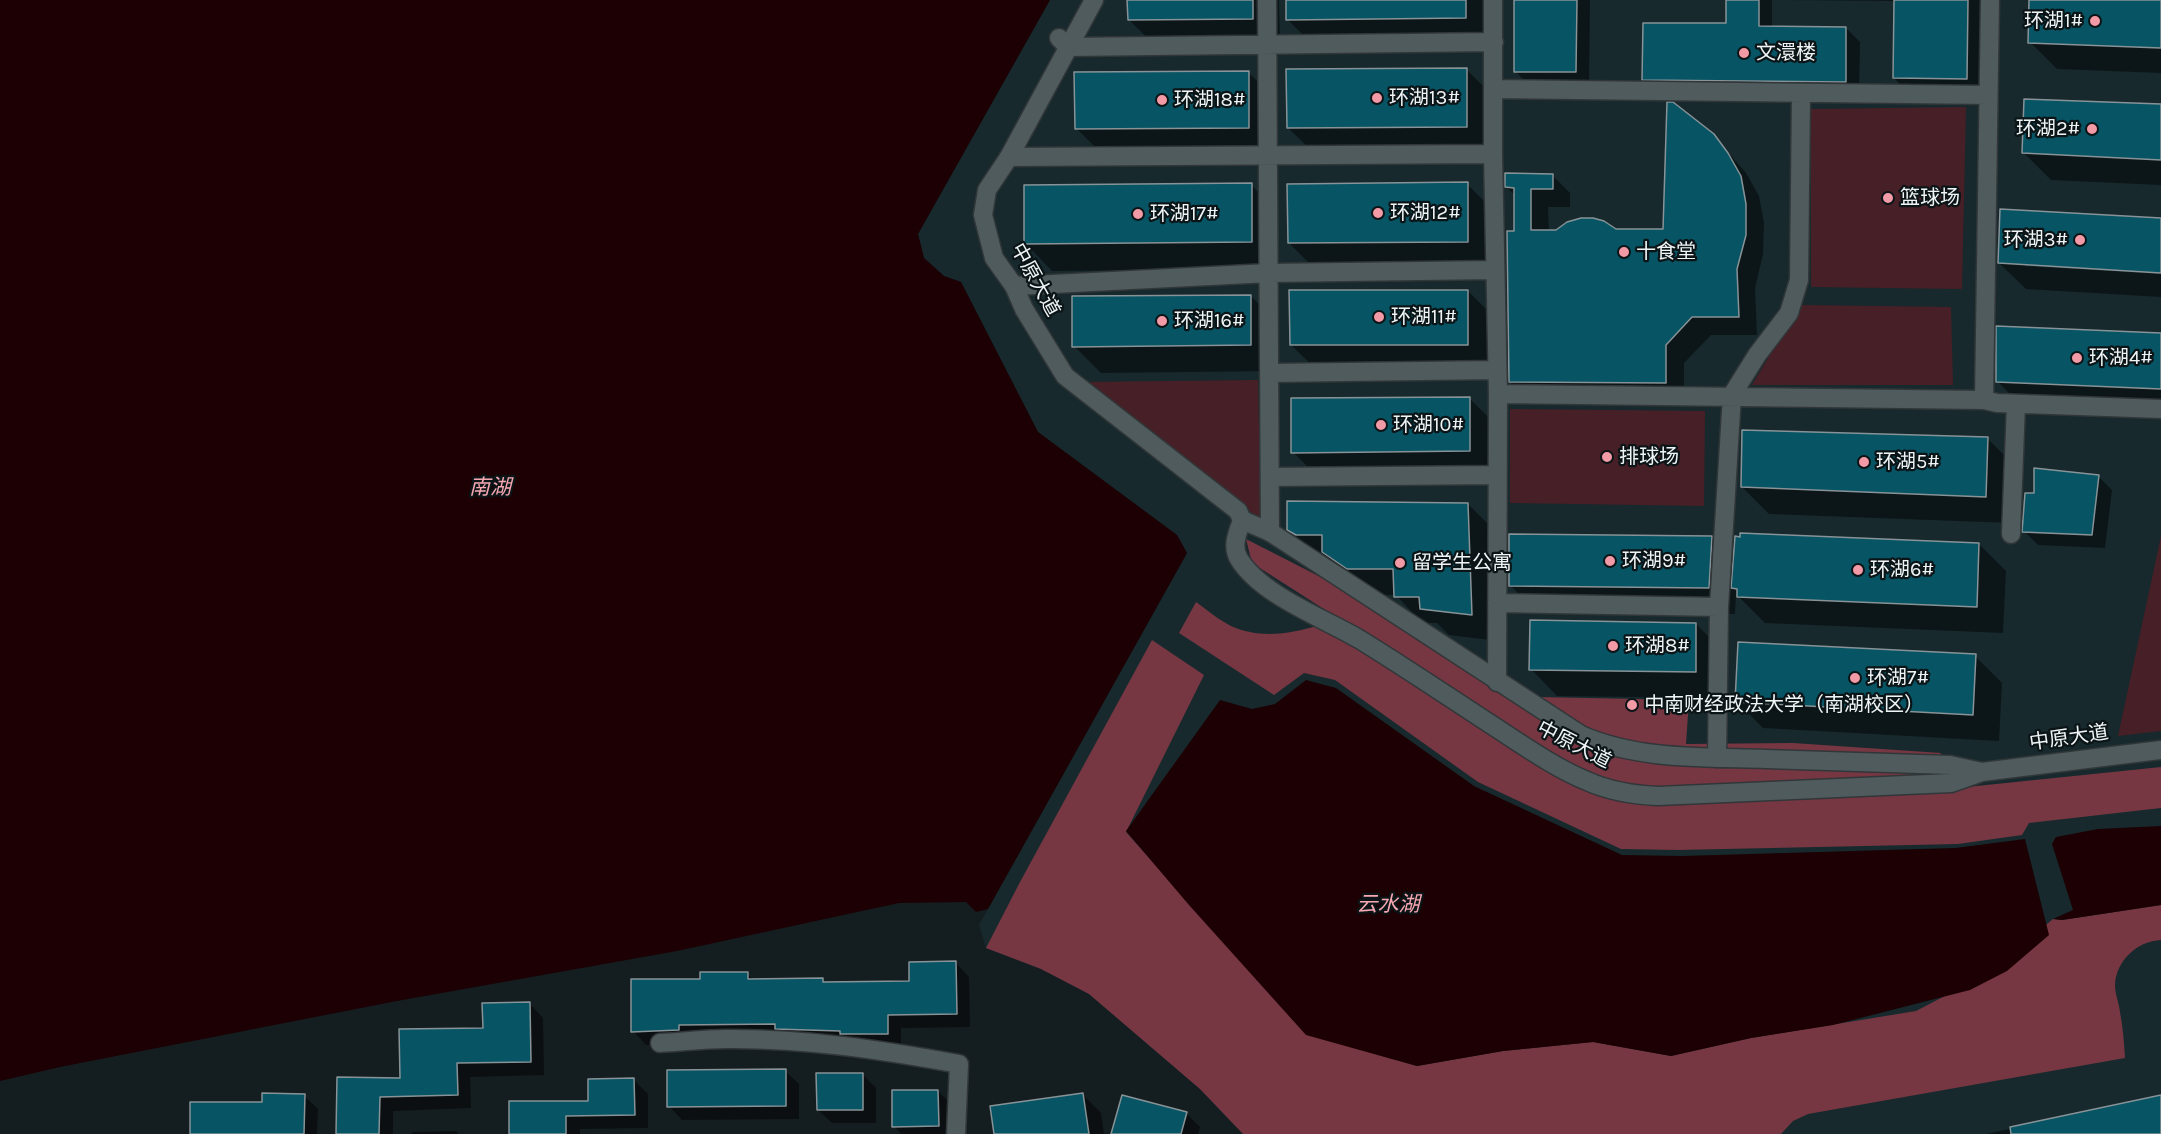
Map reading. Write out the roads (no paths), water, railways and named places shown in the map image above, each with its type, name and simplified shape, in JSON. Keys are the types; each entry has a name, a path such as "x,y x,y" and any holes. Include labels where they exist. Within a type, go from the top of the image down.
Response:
{"street":[{"name":"中原大道","path":"1094,0 1064,42 1009,157 987,190 983,215 994,258 1014,286 1024,309 1065,376 1238,511 1242,520 1235,547 1239,558 1261,583 1358,639 1522,745 1578,777 1594,784 1632,794 1658,796 1951,783 1982,772 2161,750"},
{"path":"1267,0 1270,532"},
{"path":"1493,0 1497,370 1497,682"},
{"path":"1984,400 1990,0"},
{"path":"1064,42 1268,45 1494,42"},
{"path":"1493,89 1988,95"},
{"path":"1717,758 1719,607 1732,395 1757,354 1789,313 1797,292 1801,94"},
{"path":"1009,157 1493,154"},
{"path":"1014,286 1269,273 1495,270"},
{"path":"1270,373 1497,370"},
{"path":"1497,394 1732,395 1984,400 2016,404 2161,409"},
{"path":"2011,534 2016,404"},
{"path":"1270,477 1497,475"},
{"name":"中原大道","path":"1242,520 1270,532 1497,682 1581,735 1599,743 1632,751 1717,758 1950,765 1982,772"},
{"path":"1497,603 1719,607"},
{"path":"660,1043 724,1039 795,1042 887,1051 959,1064 956,1134"}],"water":[{"name":"南湖","path":"0,0 1050,0 918,234 924,258 944,276 961,282 1038,432 1177,535 1187,553 988,909 976,912 966,902 899,903 677,951 397,1001 60,1067 0,1081"},
{"name":"云水湖","path":"1306,680 1336,688 1474,786 1622,855 1682,856 1955,848 2025,839 2049,935 2007,971 1970,990 1833,1025 1751,1038 1671,1056 1593,1042 1503,1051 1417,1066 1306,1035 1126,831 1220,700 1252,709 1275,704"},
{"path":"2161,826 2161,905 2062,920 2053,919 2073,910 2052,844 2056,837 2098,829"}],"place":[{"name":"环湖1#","path":"2095,21"},
{"name":"文澴楼","path":"1744,53"},
{"name":"环湖13#","path":"1377,98"},
{"name":"环湖18#","path":"1162,100"},
{"name":"环湖2#","path":"2092,129"},
{"name":"篮球场","path":"1888,198"},
{"name":"环湖12#","path":"1378,213"},
{"name":"环湖17#","path":"1138,214"},
{"name":"环湖3#","path":"2080,240"},
{"name":"十食堂","path":"1624,252"},
{"name":"环湖11#","path":"1379,317"},
{"name":"环湖16#","path":"1162,321"},
{"name":"环湖4#","path":"2077,358"},
{"name":"环湖10#","path":"1381,425"},
{"name":"排球场","path":"1607,457"},
{"name":"环湖5#","path":"1864,462"},
{"name":"环湖9#","path":"1610,561"},
{"name":"留学生公寓","path":"1400,563"},
{"name":"环湖6#","path":"1858,570"},
{"name":"环湖8#","path":"1613,646"},
{"name":"环湖7#","path":"1855,678"},
{"name":"中南财经政法大学（南湖校区）","path":"1632,705"}]}
